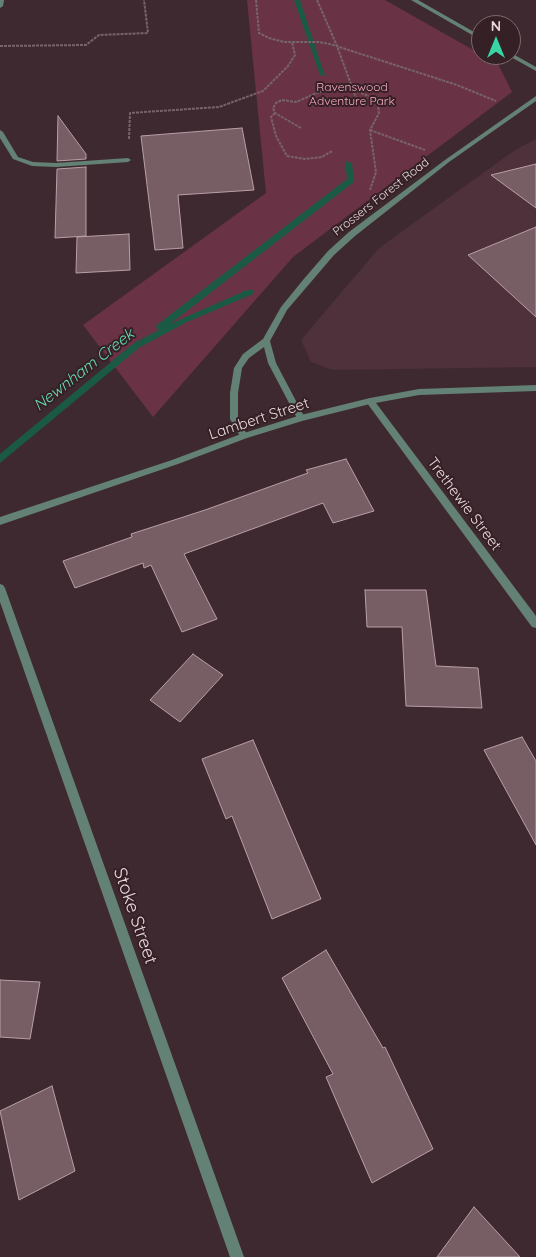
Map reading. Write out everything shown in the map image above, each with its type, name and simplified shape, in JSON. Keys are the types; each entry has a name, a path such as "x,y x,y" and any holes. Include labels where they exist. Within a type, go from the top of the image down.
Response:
{"street":[{"path":"0,6 1,0"},
{"path":"414,0 471,32"},
{"path":"521,61 536,69"},
{"name":"Prossers Forest Road","path":"244,436 234,419 234,393 238,368 246,356 266,341 284,308 331,253 352,234 447,160 536,98"},
{"path":"0,132 15,158 32,164 56,165 128,160"},
{"path":"266,341 272,364 301,418"},
{"name":"Lambert Street","path":"0,521 301,418 370,401 419,392 536,388"},
{"name":"Trethewie Street","path":"370,401 536,624"},
{"name":"Stoke Street","path":"0,588 237,1257"}],"path":[{"path":"0,46 86,44 99,35 148,33 144,0"},
{"path":"256,0 259,33 269,38 292,42 319,42 337,46 457,85 502,104"},
{"path":"317,0 337,46 356,98"},
{"path":"128,160 130,113 219,107 263,92 288,66 295,55 292,42"},
{"path":"301,128 275,113 273,108 276,103 282,100 296,102 333,86 343,85 369,95 378,105 379,113 370,130 376,172 372,188 366,196 386,207"},
{"path":"275,113 271,117 276,136 287,156 305,160 322,157 332,152"},
{"path":"370,130 432,153"}],"shaded area":[{"path":"536,139 536,367 333,370 311,362 301,340 379,248 515,150"}],"green space":[{"name":"Ravenswood Adventure Park","path":"247,0 385,0 471,49 471,65 498,65 512,92 293,257 153,417 83,325 266,193"}],"building":[{"path":"58,116 86,154 86,159 57,161"},
{"path":"242,128 254,190 178,195 183,248 155,250 141,136"},
{"path":"536,164 536,208 491,175"},
{"path":"86,167 86,236 55,238 57,169"},
{"path":"536,227 536,317 468,255"},
{"path":"129,234 130,270 76,273 77,237"},
{"path":"346,459 374,511 333,523 323,503 184,554 217,619 182,632 151,565 144,568 143,563 75,588 63,561 132,537 131,534 308,473 306,470"},
{"path":"365,590 426,590 436,666 478,668 482,708 406,706 402,627 367,627"},
{"path":"193,654 223,675 180,722 150,700"},
{"path":"522,737 536,761 536,845 484,750"},
{"path":"253,740 321,899 272,919 232,816 226,819 202,759"},
{"path":"326,950 383,1048 385,1047 433,1149 372,1183 326,1077 333,1074 282,978"},
{"path":"0,980 40,982 30,1039 0,1037"},
{"path":"52,1086 75,1171 19,1200 0,1111"},
{"path":"474,1207 520,1257 437,1257"}],"waterway":[{"path":"297,0 323,75"},
{"path":"160,327 351,180 348,163"},
{"name":"Newnham Creek","path":"0,459 137,345 184,320 250,292"}]}
